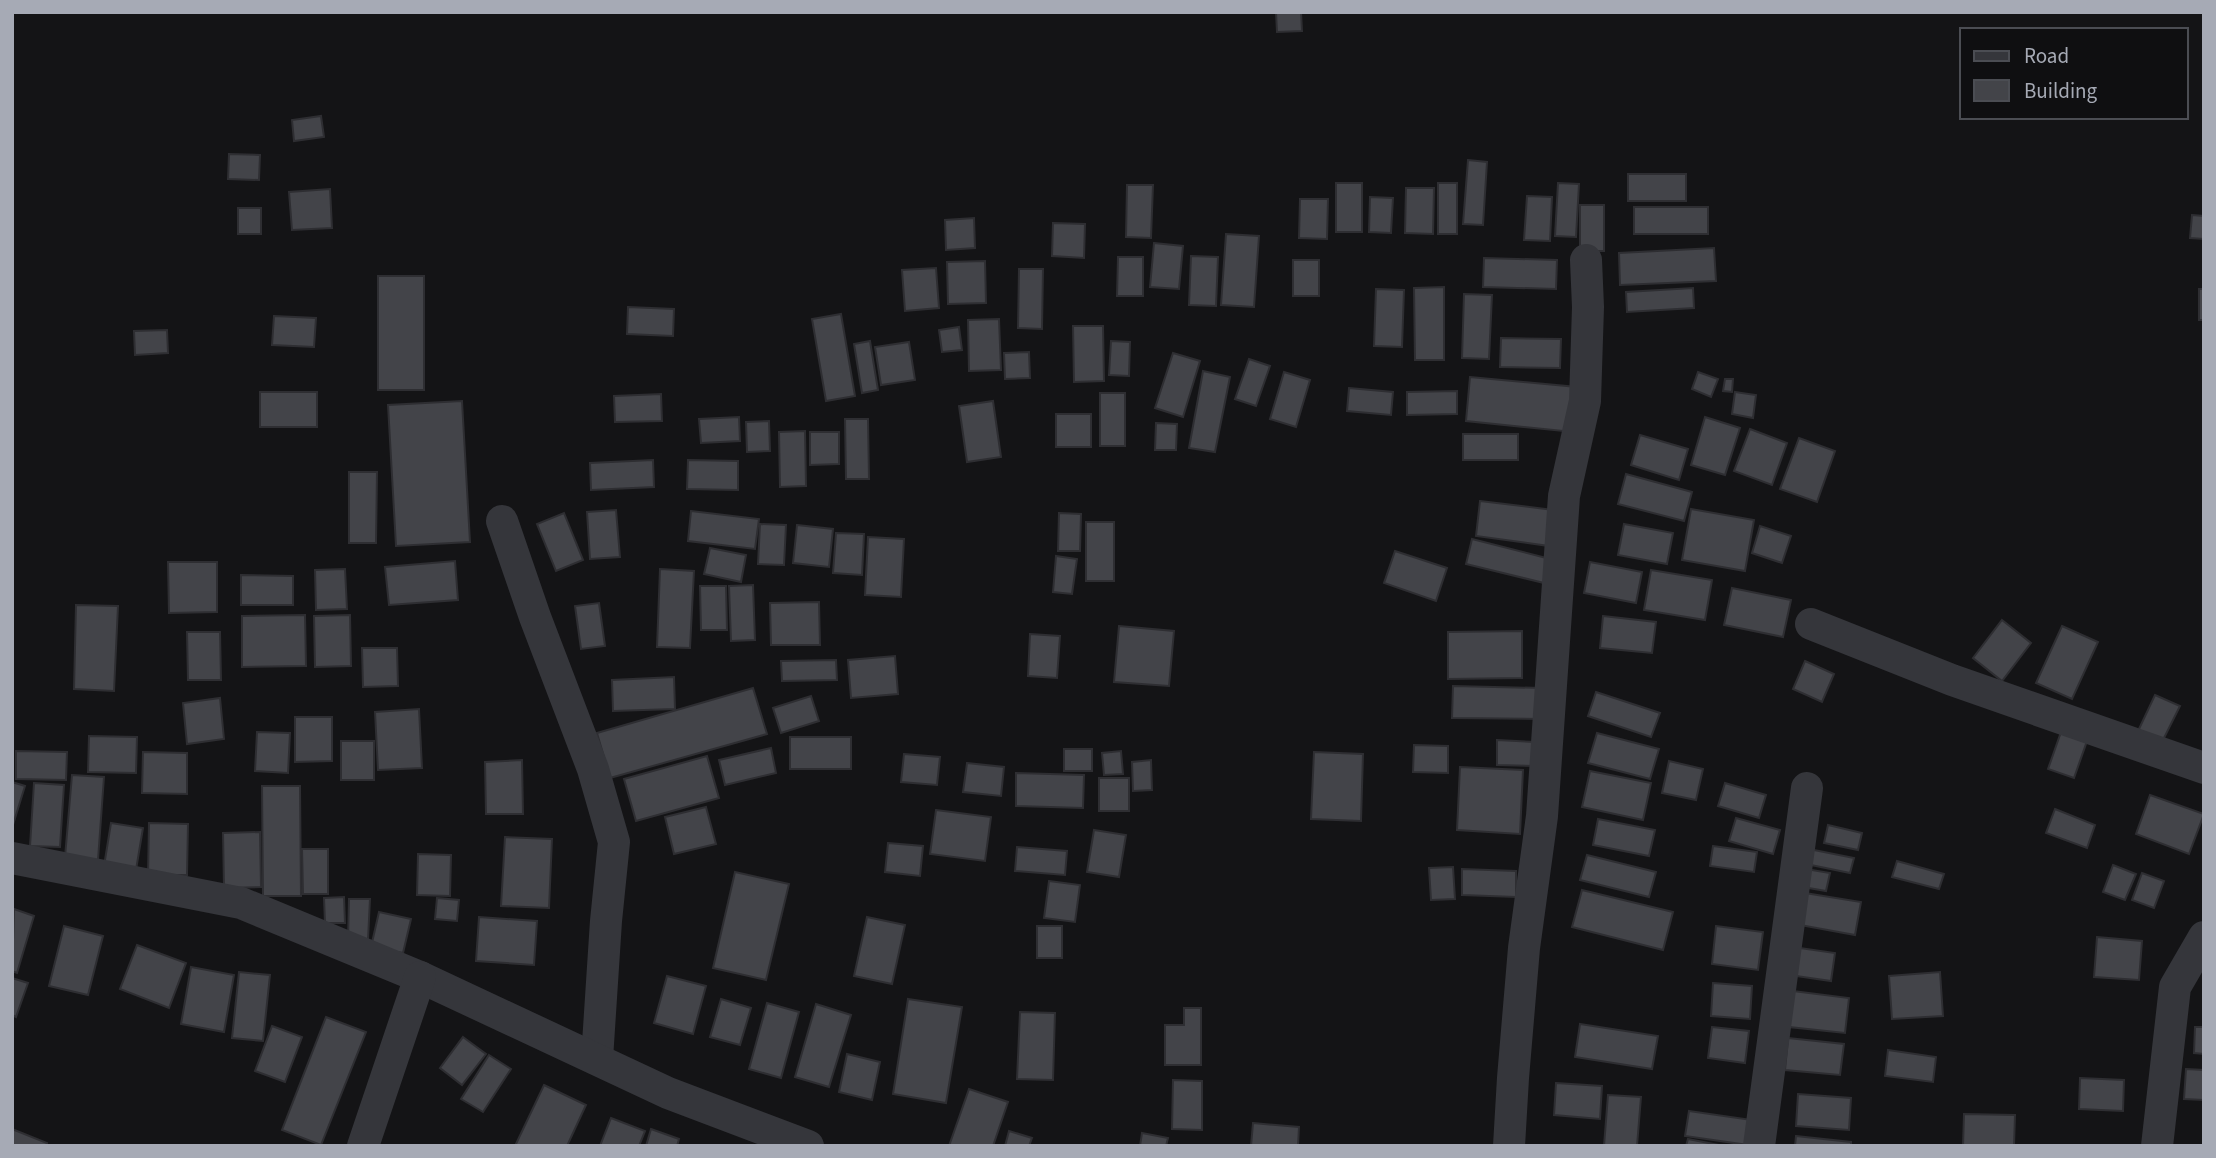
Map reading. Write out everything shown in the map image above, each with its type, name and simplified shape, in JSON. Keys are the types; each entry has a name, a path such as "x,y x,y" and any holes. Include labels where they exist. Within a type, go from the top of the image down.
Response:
{"street":[{"path":"1510,1146 1524,948 1542,816 1564,496 1586,401 1586,260"},
{"path":"502,521 593,769 614,842 597,1059"},
{"path":"1811,624 1952,680 2204,768"},
{"path":"1759,1146 1807,788"},
{"path":"12,858 242,903 420,977 668,1093 808,1146"},
{"path":"2157,1146 2175,987 2204,937"},
{"path":"363,1146 420,977"}],"building":[{"path":"1276,12 1301,12 1302,31 1277,32"},
{"path":"321,116 324,137 294,141 292,120"},
{"path":"229,154 260,155 259,180 228,179"},
{"path":"1468,160 1487,162 1483,225 1463,224"},
{"path":"1628,174 1686,174 1686,201 1628,201"},
{"path":"1336,183 1362,183 1362,232 1336,232"},
{"path":"1438,183 1457,183 1457,234 1438,234"},
{"path":"1558,183 1579,184 1576,237 1555,236"},
{"path":"1127,185 1153,185 1151,238 1126,237"},
{"path":"1406,188 1434,188 1433,234 1405,233"},
{"path":"330,189 332,228 292,230 289,192"},
{"path":"1527,196 1552,197 1550,241 1524,240"},
{"path":"1370,197 1393,198 1391,233 1369,232"},
{"path":"1300,199 1328,199 1327,239 1299,238"},
{"path":"1580,205 1604,205 1604,251 1580,251"},
{"path":"1634,207 1708,207 1708,234 1634,234"},
{"path":"238,208 261,208 261,234 238,234"},
{"path":"2192,215 2204,216 2204,239 2190,238"},
{"path":"974,218 975,248 946,250 945,220"},
{"path":"1053,223 1085,224 1084,258 1052,256"},
{"path":"1226,234 1259,236 1254,307 1221,305"},
{"path":"1154,243 1183,246 1179,289 1150,287"},
{"path":"1714,248 1716,281 1620,285 1619,253"},
{"path":"1191,256 1218,257 1216,306 1189,305"},
{"path":"1118,257 1143,257 1143,296 1117,296"},
{"path":"1484,258 1557,260 1556,289 1483,287"},
{"path":"1293,260 1319,260 1319,296 1293,296"},
{"path":"985,261 986,303 948,304 947,262"},
{"path":"936,268 939,308 905,311 902,270"},
{"path":"1019,269 1043,269 1042,329 1018,328"},
{"path":"378,276 424,276 424,390 378,390"},
{"path":"1444,287 1444,360 1415,360 1414,288"},
{"path":"1693,288 1694,308 1627,312 1626,292"},
{"path":"1376,289 1404,290 1402,347 1374,346"},
{"path":"2199,289 2204,289 2204,320 2199,320"},
{"path":"1464,294 1492,295 1489,359 1462,358"},
{"path":"628,307 674,309 673,336 627,334"},
{"path":"841,314 855,396 826,401 812,319"},
{"path":"274,316 316,318 314,347 272,345"},
{"path":"999,319 1001,370 969,371 968,320"},
{"path":"1073,326 1103,326 1104,381 1074,382"},
{"path":"959,327 962,350 942,352 939,330"},
{"path":"167,330 168,353 135,355 134,331"},
{"path":"1501,338 1561,339 1560,368 1500,367"},
{"path":"870,341 878,390 862,393 854,344"},
{"path":"1111,341 1130,342 1129,376 1109,375"},
{"path":"909,342 915,380 881,385 875,347"},
{"path":"1029,352 1030,378 1005,379 1004,353"},
{"path":"1173,353 1200,361 1183,417 1155,408"},
{"path":"1249,359 1270,366 1256,406 1235,399"},
{"path":"1203,371 1230,377 1215,452 1189,448"},
{"path":"1284,372 1310,380 1296,427 1270,419"},
{"path":"1698,372 1718,379 1711,397 1692,389"},
{"path":"1470,377 1577,387 1573,432 1466,421"},
{"path":"1725,379 1733,379 1732,392 1723,391"},
{"path":"1349,388 1393,392 1391,415 1347,411"},
{"path":"1457,391 1457,414 1407,415 1407,392"},
{"path":"260,392 317,392 317,427 260,427"},
{"path":"1735,392 1756,395 1753,418 1732,414"},
{"path":"1100,393 1125,393 1125,446 1100,446"},
{"path":"661,394 662,421 615,422 614,396"},
{"path":"462,401 470,542 396,546 388,405"},
{"path":"993,401 1001,457 967,462 959,406"},
{"path":"1056,414 1091,414 1091,447 1056,447"},
{"path":"739,417 740,441 701,443 699,419"},
{"path":"1705,417 1740,428 1725,475 1691,465"},
{"path":"845,419 868,419 869,479 846,479"},
{"path":"769,421 770,451 747,452 746,422"},
{"path":"1156,423 1177,424 1176,450 1155,450"},
{"path":"1750,429 1787,443 1772,485 1734,471"},
{"path":"805,431 806,486 780,487 779,432"},
{"path":"810,432 839,432 839,464 810,465"},
{"path":"1463,434 1518,434 1518,460 1463,460"},
{"path":"1640,435 1688,449 1679,480 1631,465"},
{"path":"1799,438 1835,451 1817,502 1780,489"},
{"path":"653,460 654,487 591,490 590,463"},
{"path":"688,460 738,461 738,490 687,489"},
{"path":"349,472 377,472 376,543 349,543"},
{"path":"1626,474 1692,492 1684,521 1618,504"},
{"path":"1480,501 1554,510 1549,546 1476,536"},
{"path":"1691,509 1754,520 1745,571 1682,560"},
{"path":"616,510 620,557 590,559 587,512"},
{"path":"691,511 759,519 755,549 688,541"},
{"path":"564,513 583,560 556,571 537,524"},
{"path":"1059,513 1081,514 1080,551 1058,551"},
{"path":"1086,522 1114,522 1114,581 1086,581"},
{"path":"760,524 786,525 784,565 758,564"},
{"path":"1624,524 1673,533 1667,564 1618,555"},
{"path":"797,525 833,529 829,567 793,563"},
{"path":"1760,526 1791,536 1782,563 1752,553"},
{"path":"836,533 864,534 862,575 833,573"},
{"path":"868,537 904,539 901,597 865,595"},
{"path":"1472,539 1554,560 1548,584 1466,564"},
{"path":"710,548 746,555 741,582 704,574"},
{"path":"1395,551 1447,568 1436,601 1384,583"},
{"path":"1056,556 1077,559 1072,594 1053,592"},
{"path":"455,561 458,600 389,605 385,567"},
{"path":"168,562 217,562 217,612 169,613"},
{"path":"1590,562 1642,572 1636,603 1584,593"},
{"path":"345,569 347,609 316,610 315,570"},
{"path":"660,569 694,571 690,648 657,647"},
{"path":"1651,570 1712,580 1705,620 1644,610"},
{"path":"241,575 293,576 293,605 241,605"},
{"path":"753,585 755,640 731,641 729,586"},
{"path":"700,586 726,586 727,630 701,630"},
{"path":"1732,588 1791,600 1783,637 1724,625"},
{"path":"819,602 820,645 771,645 770,603"},
{"path":"599,603 605,646 581,649 575,606"},
{"path":"76,605 118,606 114,691 74,689"},
{"path":"305,615 306,666 242,667 242,616"},
{"path":"350,615 351,666 315,667 314,616"},
{"path":"1603,616 1656,622 1652,653 1600,648"},
{"path":"2002,620 2031,643 2002,681 1973,658"},
{"path":"1119,626 1174,631 1169,686 1114,682"},
{"path":"2062,626 2098,642 2072,699 2036,683"},
{"path":"1522,631 1522,678 1448,679 1448,632"},
{"path":"187,632 220,632 221,680 188,680"},
{"path":"1030,634 1060,636 1057,678 1028,676"},
{"path":"362,648 397,648 398,686 363,687"},
{"path":"895,656 898,694 851,698 848,660"},
{"path":"836,660 837,680 782,681 781,661"},
{"path":"1805,661 1834,674 1822,702 1793,689"},
{"path":"674,677 675,709 613,711 612,680"},
{"path":"1453,686 1542,688 1541,719 1452,718"},
{"path":"753,688 767,734 610,778 597,733"},
{"path":"1596,692 1660,713 1651,737 1588,716"},
{"path":"2155,695 2180,706 2162,742 2138,731"},
{"path":"811,696 819,721 781,733 773,708"},
{"path":"220,698 224,739 187,744 183,703"},
{"path":"419,709 422,768 378,770 375,712"},
{"path":"295,717 332,717 332,761 295,762"},
{"path":"257,732 290,733 288,773 255,771"},
{"path":"2061,732 2087,741 2074,778 2048,769"},
{"path":"1597,733 1659,749 1650,779 1588,763"},
{"path":"89,736 137,737 136,773 88,772"},
{"path":"790,737 851,737 851,769 790,769"},
{"path":"1497,740 1536,742 1536,766 1497,765"},
{"path":"341,741 374,741 374,780 341,780"},
{"path":"1414,745 1448,746 1448,773 1413,772"},
{"path":"771,748 776,773 725,785 719,760"},
{"path":"1064,749 1092,749 1092,771 1064,771"},
{"path":"16,751 67,752 66,780 16,779"},
{"path":"1121,751 1123,774 1104,775 1102,753"},
{"path":"143,752 187,753 187,794 142,793"},
{"path":"1314,752 1363,754 1361,821 1311,819"},
{"path":"904,754 940,757 937,785 901,782"},
{"path":"707,756 719,798 636,821 624,779"},
{"path":"522,760 523,814 486,814 485,762"},
{"path":"1151,760 1152,790 1133,791 1132,762"},
{"path":"1669,761 1703,769 1696,800 1662,793"},
{"path":"967,763 1004,767 1001,796 963,792"},
{"path":"1460,767 1523,770 1520,834 1457,830"},
{"path":"1590,771 1651,783 1643,820 1582,807"},
{"path":"1016,773 1084,775 1083,808 1016,806"},
{"path":"72,775 104,777 98,860 65,857"},
{"path":"1099,778 1129,778 1129,811 1099,811"},
{"path":"12,782 25,786 12,828"},
{"path":"34,783 64,785 60,847 30,846"},
{"path":"1725,783 1766,795 1759,818 1718,806"},
{"path":"262,786 300,786 301,896 263,896"},
{"path":"2150,795 2204,814 2189,854 2136,834"},
{"path":"706,807 716,844 674,854 665,817"},
{"path":"2055,809 2095,825 2087,848 2046,833"},
{"path":"936,810 991,817 985,861 930,854"},
{"path":"1736,818 1780,830 1773,854 1729,841"},
{"path":"1598,819 1655,830 1649,856 1593,845"},
{"path":"111,823 143,828 136,870 104,866"},
{"path":"149,823 188,824 187,875 148,875"},
{"path":"1828,825 1862,833 1858,850 1824,843"},
{"path":"1094,830 1126,835 1119,877 1087,872"},
{"path":"260,832 261,887 224,888 223,833"},
{"path":"505,837 552,839 549,908 501,906"},
{"path":"888,843 923,846 920,876 885,872"},
{"path":"1713,846 1757,852 1754,872 1710,866"},
{"path":"1017,847 1067,851 1065,875 1015,871"},
{"path":"302,849 328,849 328,894 303,894"},
{"path":"1809,849 1854,858 1850,873 1806,864"},
{"path":"418,854 451,855 450,896 417,895"},
{"path":"1587,855 1656,872 1649,897 1580,880"},
{"path":"1897,861 1944,874 1939,889 1892,877"},
{"path":"2113,865 2136,874 2125,900 2103,892"},
{"path":"1453,867 1455,899 1431,900 1429,868"},
{"path":"1800,868 1830,873 1826,891 1797,886"},
{"path":"1462,869 1516,871 1516,897 1462,895"},
{"path":"735,872 789,884 766,980 713,968"},
{"path":"2142,873 2164,881 2154,908 2132,900"},
{"path":"1049,881 1080,885 1075,922 1044,918"},
{"path":"1582,890 1673,912 1663,950 1572,927"},
{"path":"1805,893 1861,902 1855,935 1800,925"},
{"path":"344,897 345,923 325,923 324,898"},
{"path":"437,898 459,900 457,921 435,919"},
{"path":"349,899 370,899 368,940 348,940"},
{"path":"14,909 34,916 17,973 12,971"},
{"path":"379,912 411,919 403,953 371,947"},
{"path":"479,917 537,921 534,965 476,961"},
{"path":"867,917 905,925 892,984 854,976"},
{"path":"64,926 103,936 88,995 49,986"},
{"path":"1037,926 1062,926 1062,958 1037,958"},
{"path":"1716,926 1763,932 1758,970 1712,964"},
{"path":"2097,937 2142,941 2139,980 2094,977"},
{"path":"137,945 186,963 169,1008 120,989"},
{"path":"1793,947 1835,953 1831,981 1789,975"},
{"path":"191,967 234,975 224,1032 181,1024"},
{"path":"239,972 270,975 263,1041 232,1038"},
{"path":"1940,972 1943,1016 1892,1019 1889,976"},
{"path":"667,976 706,986 693,1034 654,1023"},
{"path":"12,978 28,983 16,1017 12,1015"},
{"path":"1713,983 1752,986 1750,1019 1711,1016"},
{"path":"1793,991 1849,998 1845,1033 1789,1027"},
{"path":"721,999 751,1008 740,1045 710,1037"},
{"path":"908,999 962,1007 946,1103 893,1094"},
{"path":"767,1003 799,1012 781,1078 749,1069"},
{"path":"816,1004 851,1015 829,1087 795,1077"},
{"path":"1184,1008 1201,1008 1201,1065 1165,1065 1165,1025 1184,1025"},
{"path":"1020,1012 1055,1013 1053,1080 1017,1079"},
{"path":"326,1017 366,1032 321,1145 282,1130"},
{"path":"1580,1024 1658,1036 1652,1069 1575,1057"},
{"path":"272,1026 302,1037 285,1082 255,1071"},
{"path":"1712,1027 1749,1031 1745,1063 1708,1058"},
{"path":"2195,1027 2204,1027 2204,1054 2194,1053"},
{"path":"463,1037 486,1054 462,1085 440,1068"},
{"path":"1788,1038 1844,1044 1840,1075 1785,1070"},
{"path":"1888,1050 1936,1057 1933,1082 1885,1076"},
{"path":"847,1054 880,1062 872,1100 839,1092"},
{"path":"489,1055 511,1069 483,1112 461,1099"},
{"path":"2186,1069 2204,1070 2204,1100 2184,1099"},
{"path":"2080,1078 2124,1080 2123,1111 2079,1109"},
{"path":"1173,1080 1202,1081 1202,1130 1172,1129"},
{"path":"1556,1083 1602,1086 1600,1119 1554,1115"},
{"path":"544,1085 586,1105 567,1146 515,1146"},
{"path":"969,1089 1008,1102 993,1146 949,1146"},
{"path":"1798,1094 1851,1098 1849,1130 1796,1126"},
{"path":"1608,1095 1641,1097 1637,1146 1604,1146"},
{"path":"1689,1111 1752,1120 1748,1145 1685,1136"},
{"path":"1964,1114 2015,1115 2014,1146 1963,1146"},
{"path":"611,1118 645,1131 639,1146 600,1146"},
{"path":"1253,1123 1299,1127 1298,1146 1251,1146"},
{"path":"12,1129 47,1143 46,1146 12,1146"},
{"path":"651,1129 679,1139 677,1146 646,1146"},
{"path":"1009,1131 1032,1138 1029,1146 1005,1146"},
{"path":"1142,1133 1168,1138 1166,1146 1140,1146"},
{"path":"1796,1136 1851,1142 1851,1146 1795,1146"},
{"path":"1688,1139 1724,1146 1686,1146"}]}
